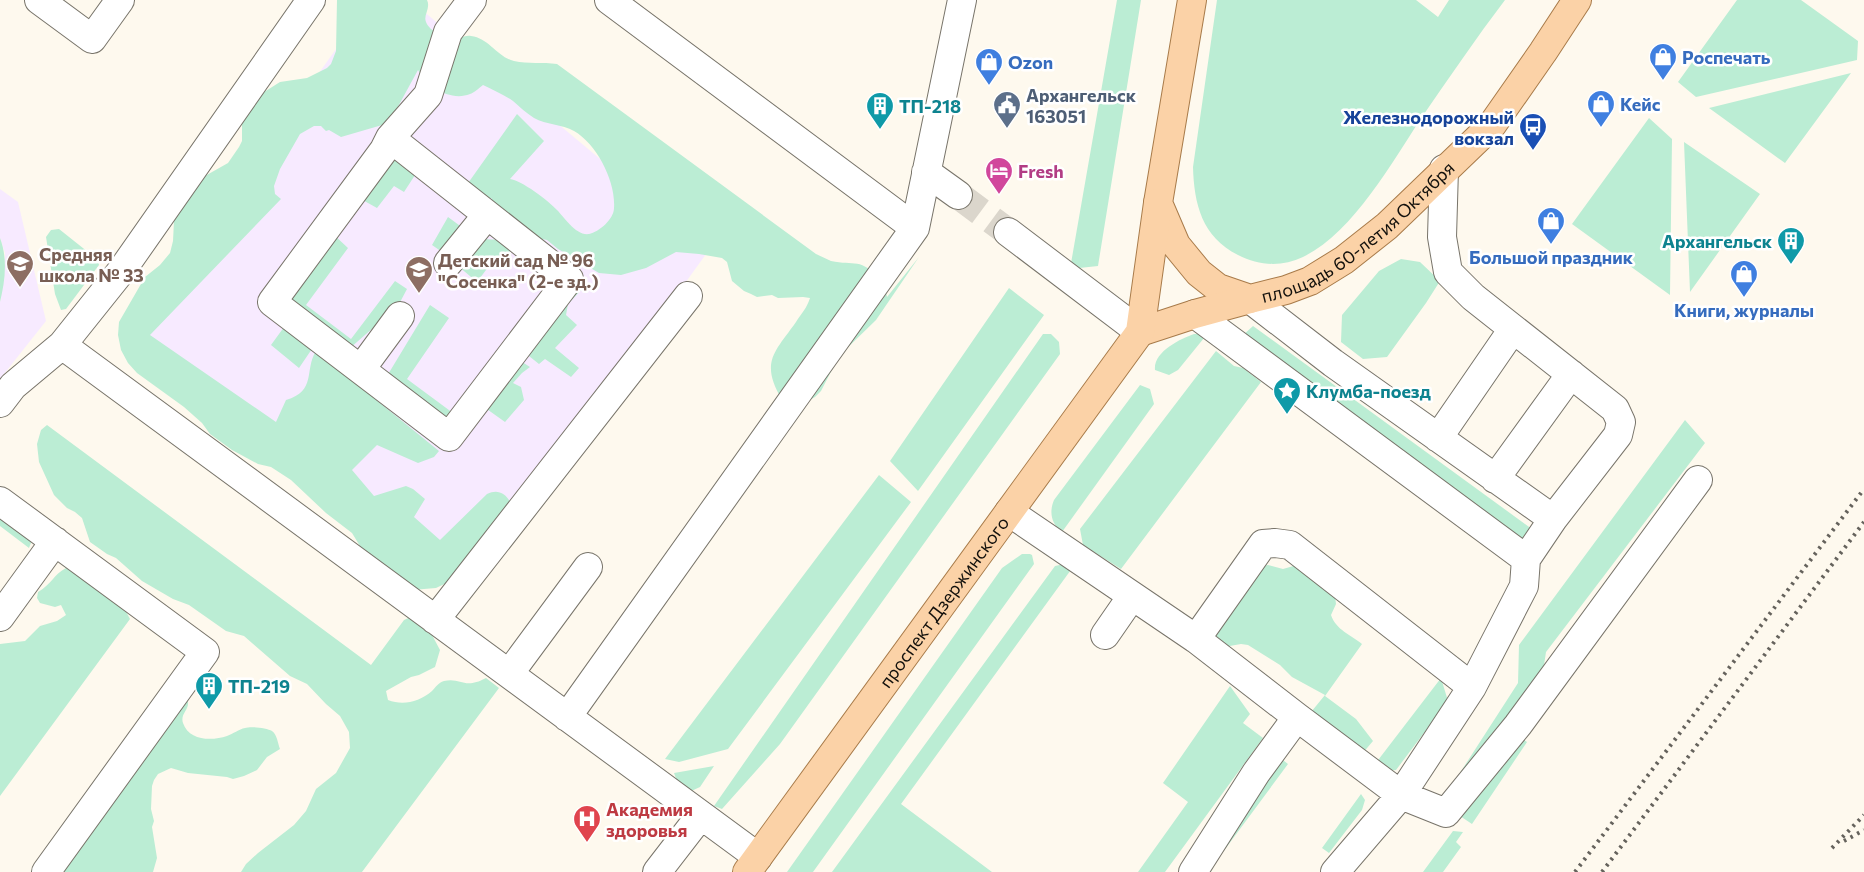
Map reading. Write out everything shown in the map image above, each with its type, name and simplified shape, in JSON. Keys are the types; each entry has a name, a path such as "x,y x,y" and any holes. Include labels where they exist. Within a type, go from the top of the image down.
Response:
{"main road":[{"path":"1192,0 1158,203 1140,332 1250,299"},
{"name":"площадь 60-летия Октября","path":"1158,203 1176,245 1199,273 1218,288 1250,299 1286,290 1310,281 1344,260 1388,226 1444,169 1492,125 1577,0"},
{"name":"проспект Дзержинского","path":"752,864 1140,332"}],"lane":[{"path":"39,0 92,39 120,0"},
{"path":"0,403 12,386 62,345 122,270 311,0"},
{"path":"390,138 569,279 449,437 272,302 384,150 390,138 428,96 448,32 472,0"},
{"path":"609,0 915,228"},
{"path":"567,716 915,228 962,0"},
{"path":"1335,872 1401,795 1472,687 1524,586 1526,559 1553,519 1618,435 1621,422 1616,409 1473,297 1448,272 1442,237 1444,169"},
{"path":"926,172 958,195"},
{"path":"448,264 487,215"},
{"path":"1008,232 1140,332"},
{"path":"435,620 688,296"},
{"path":"1250,299 1333,363 1553,519"},
{"path":"1196,314 1526,559"},
{"path":"361,369 400,316"},
{"path":"1438,438 1513,329"},
{"path":"62,345 701,815 752,864"},
{"path":"1495,479 1572,374"},
{"path":"1009,512 1196,639 1297,718 1401,795 1446,813 1518,725 1698,480"},
{"path":"0,501 205,652 46,872"},
{"path":"0,617 55,541"},
{"path":"1196,639 1263,544 1290,545 1472,687"},
{"path":"509,674 588,567"},
{"path":"1105,635 1132,596"},
{"path":"1192,872 1256,773 1297,718"},
{"path":"657,872 701,815"}],"shaded area":[{"name":"Детский сад № 96 \"Сосенка\" (2-е зд.)","path":"371,0 410,0 709,250 633,355 520,503 443,576 129,339"},
{"name":"Средняя школа № 33","path":"0,189 18,202 46,321 0,379 0,302 5,253 0,238"}],"green space":[{"path":"337,0 427,0 426,22 428,26 441,35 456,38 477,37 503,56 514,61 557,64 816,254 831,261 857,264 868,268 879,280 887,297 919,257 876,320 839,356 821,391 801,405 782,400 775,387 771,367 772,358 776,350 804,311 810,298 778,298 772,295 757,297 744,291 732,281 727,262 722,258 699,254 676,252 646,268 621,275 599,273 558,249 547,240 532,237 492,205 492,198 488,202 466,186 517,114 544,141 510,179 521,183 542,196 580,232 589,234 597,231 612,216 614,198 612,187 597,154 574,131 534,118 513,101 483,85 475,92 462,96 447,94 433,87 418,70 389,123 341,137 329,130 326,131 321,126 314,126 300,134 280,169 274,186 275,194 281,199 150,335 276,422 286,400 296,396 306,386 316,351 439,451 434,457 418,463 377,445 352,470 374,496 406,486 413,489 425,499 414,517 440,540 487,494 498,492 506,497 511,503 457,578 436,588 412,590 363,551 352,533 326,513 291,480 271,467 258,464 232,450 210,434 202,423 184,407 137,373 128,363 121,350 118,335 119,322 145,277 160,265 170,253 174,221 180,210 205,176 228,163 242,141 242,120 261,94 280,82 307,78 331,64 336,51"},
{"path":"1117,0 1141,0 1098,266 1070,269"},
{"path":"1217,0 1416,0 1438,17 1449,0 1505,0 1473,43 1384,175 1355,214 1321,246 1303,257 1279,264 1270,264 1246,259 1226,248 1216,239 1202,218 1195,194 1193,167"},
{"path":"1737,0 1801,0 1858,41 1857,60 1696,97 1678,82"},
{"path":"1851,73 1785,163 1709,108"},
{"path":"1649,118 1672,139 1670,295 1572,224"},
{"path":"1684,142 1760,194 1690,292"},
{"path":"400,156 417,172 404,192 394,186 377,208 359,198 385,164"},
{"path":"448,217 463,228 445,254 432,245"},
{"path":"59,229 98,260 99,265 66,309 61,310 55,294 46,237 51,230"},
{"path":"333,234 348,248 306,305 351,339 395,281 407,289 398,306 349,349 294,312 288,292"},
{"path":"0,238 3,246 5,270 0,302"},
{"path":"481,239 503,240 513,247 504,263 495,258 477,282 458,266"},
{"path":"1401,259 1420,262 1440,281 1387,357 1363,359 1341,342 1342,315 1379,271"},
{"path":"577,281 583,288 568,304 566,315 577,325 555,348 579,368 571,377 545,359 539,364 524,352"},
{"path":"1009,288 1044,315 918,491 890,461"},
{"path":"430,305 449,318 407,379 457,416 440,418 387,376"},
{"path":"287,323 316,343 299,368 271,345"},
{"path":"1253,326 1536,532 1528,544 1241,337"},
{"path":"1043,334 1051,334 1059,342 1060,354 780,744 722,809 714,806"},
{"path":"1194,334 1201,334 1204,338 1178,370 1169,375 1155,370 1158,357 1168,347"},
{"path":"1216,351 1234,366 1243,368 1261,382 1121,569 1083,545 1080,529"},
{"path":"519,360 530,367 513,383 521,387 524,400 505,422 484,407"},
{"path":"1140,385 1150,389 1154,404 1062,532 1055,525 1052,518 1054,500"},
{"path":"1685,420 1705,443 1546,652 1543,672 1447,793 1518,683 1519,645"},
{"path":"47,425 371,665 404,620 415,615 423,618 440,650 435,667 411,677 386,691 388,700 399,703 411,702 427,695 440,683 450,680 473,683 486,678 499,688 362,872 241,872 246,864 258,853 294,825 306,811 316,789 336,773 350,748 349,732 340,716 307,684 290,676 244,636 226,631 189,605 173,599 142,581 116,558 90,542 82,518 67,508 54,495 39,462 37,444 41,430"},
{"path":"879,475 911,502 728,749 679,762 665,759"},
{"path":"0,511 32,540 29,548 0,526"},
{"path":"1022,554 1032,555 1034,564 813,872 787,872 1002,568"},
{"path":"1069,563 1073,567 901,804 992,872 832,872 1055,566"},
{"path":"1268,565 1283,569 1297,565 1335,596 1336,604 1331,615 1333,620 1336,625 1362,644 1325,696 1356,719 1373,741 1362,754 1307,717 1325,695 1292,677 1280,665 1248,645 1241,644 1224,647 1213,635 1262,566"},
{"path":"66,568 73,568 121,602 130,619 0,796 0,644 25,641 40,626 57,621 66,615 61,605 55,607 40,603 37,598 38,592"},
{"path":"1441,678 1448,701 1396,770 1380,772 1372,768"},
{"path":"1230,686 1250,714 1243,723 1263,738 1165,872 1138,872 1188,802 1163,783"},
{"path":"184,697 188,705 182,720 190,733 202,738 215,739 227,736 240,729 251,727 263,728 274,732 280,749 267,757 257,770 233,779 188,773 171,768 158,774 152,786 151,809 154,821 152,827 157,858 153,872 58,872"},
{"path":"1524,740 1527,742 1472,824 1460,816"},
{"path":"1279,757 1288,764 1220,856 1222,834"},
{"path":"714,766 700,787 687,793 681,792 674,773"},
{"path":"1361,794 1365,800 1362,810 1329,853 1322,848"},
{"path":"1453,831 1463,832 1456,842 1461,847 1443,872 1423,872"}],"tunnel":[{"path":"958,195 1008,232"}],"railway":[{"path":"1575,872 1864,489"},
{"path":"1602,872 1864,522"},
{"path":"1832,848 1864,815"},
{"path":"1844,841 1864,830"}],"place":[{"name":"Роспечать","path":"1663,81"},
{"name":"Ozon","path":"989,86"},
{"name":"Кейс","path":"1601,128"},
{"name":"Архангельск 163051","path":"1007,129"},
{"name":"ТП-218","path":"880,130"},
{"name":"Железнодорожный вокзал","path":"1533,151"},
{"name":"Fresh","path":"999,195"},
{"name":"Большой праздник","path":"1551,245"},
{"name":"Архангельск","path":"1791,265"},
{"name":"Средняя школа № 33","path":"20,288"},
{"name":"Детский сад № 96 \"Сосенка\" (2-е зд.)","path":"419,294"},
{"name":"Книги, журналы","path":"1744,298"},
{"name":"Клумба-поезд","path":"1287,415"},
{"name":"ТП-219","path":"209,710"},
{"name":"Академия здоровья","path":"587,843"}]}
